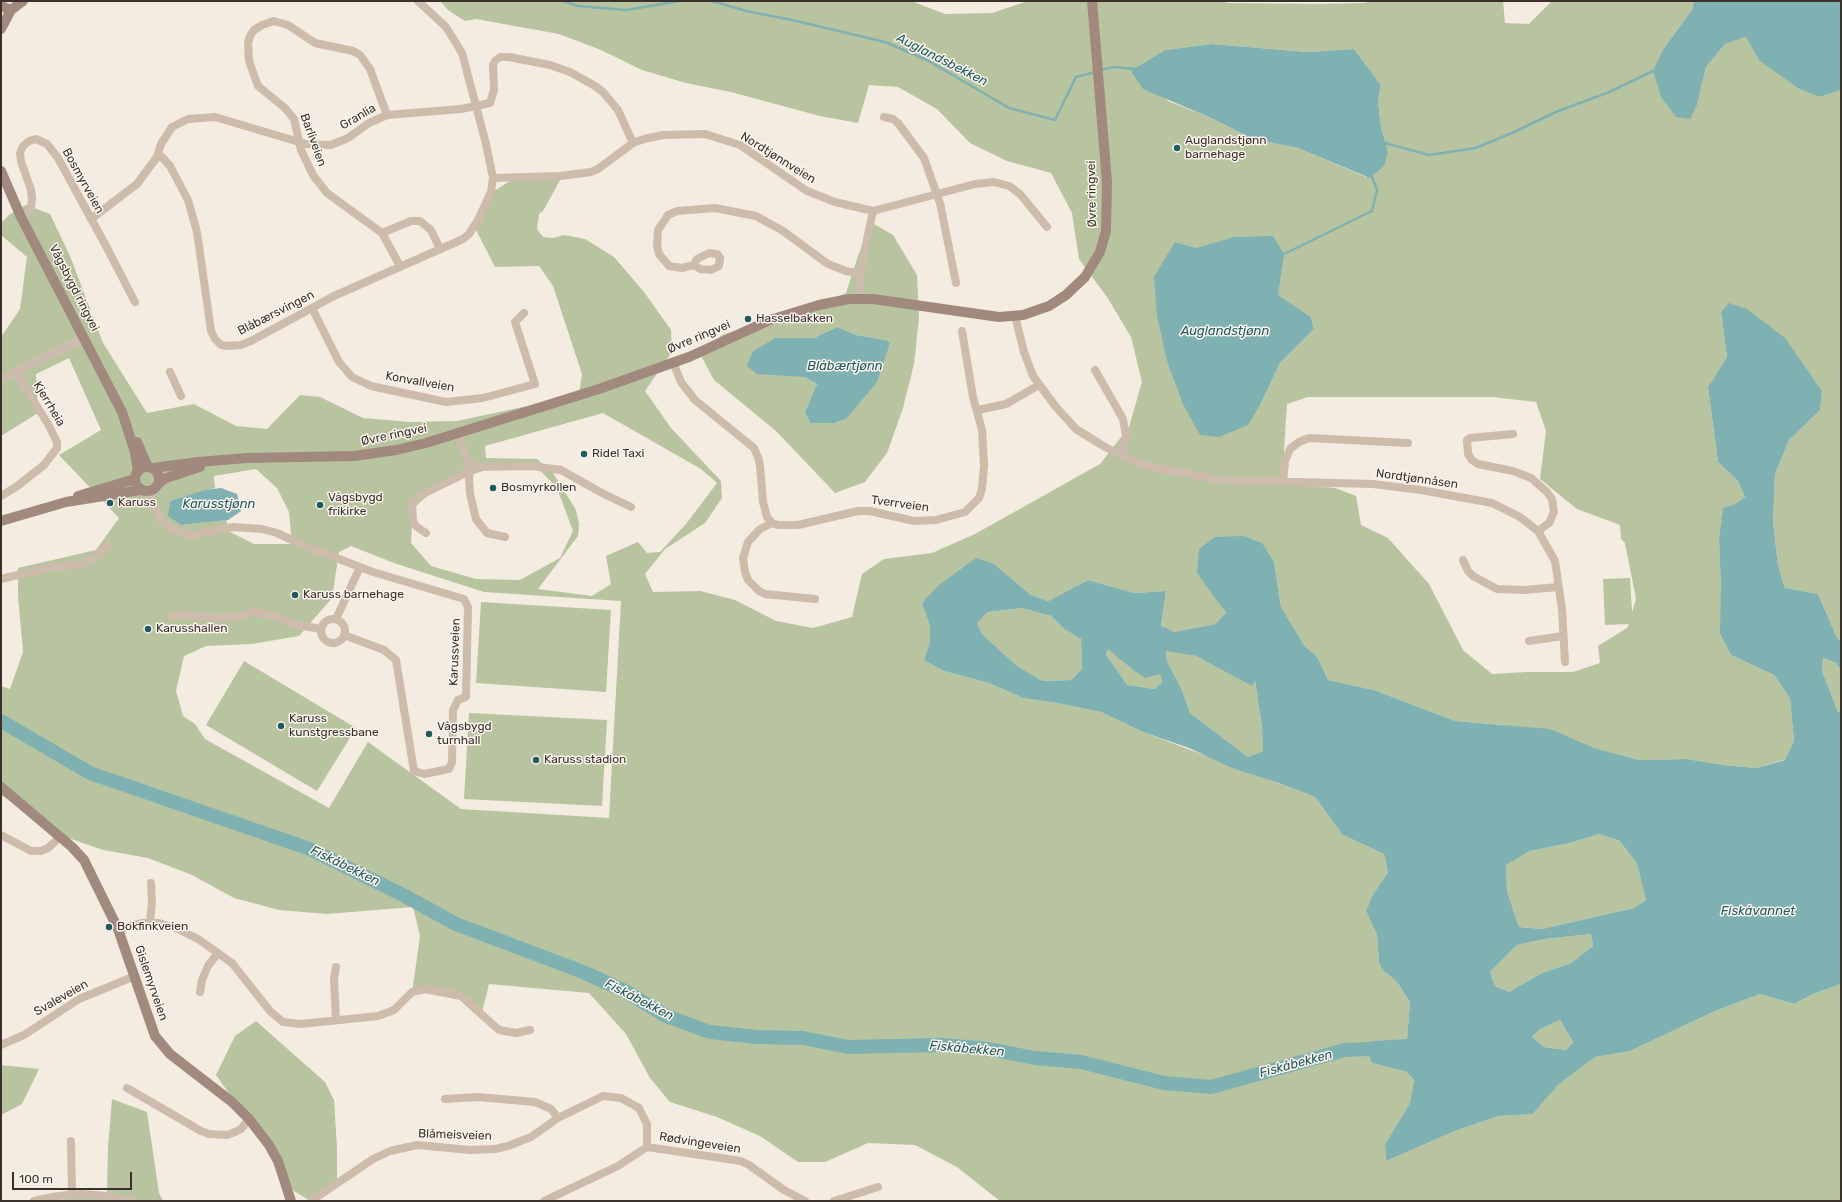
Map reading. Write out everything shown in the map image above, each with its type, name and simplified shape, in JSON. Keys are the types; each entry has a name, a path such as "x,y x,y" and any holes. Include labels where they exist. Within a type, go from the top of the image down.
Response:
{"street":[{"path":"2,23 11,10 23,1"},
{"name":"Blåbærsvingen","path":"157,157 162,157 170,166 192,210 197,232 209,321 215,339 221,345 241,345 339,294 462,239 474,227 487,202 491,192 493,178 477,106 463,57 454,38 446,27 418,1"},
{"name":"Øvre ringvei","path":"151,468 258,457 362,456 396,450 457,433 599,389 673,362 786,315 819,305 859,298 892,300 984,316 1015,316 1041,310 1066,295 1085,277 1100,252 1106,231 1108,205 1097,48 1092,1"},
{"path":"1,6 11,10"},
{"name":"Barliveien","path":"387,115 370,69 360,55 353,51 316,43 288,25 274,21 268,22 254,30 250,36 248,52 252,71 258,86 290,113 294,119 301,150 313,175 327,193 382,233 400,266"},
{"name":"Granlia","path":"91,219 137,184 157,157 161,144 172,127 194,117 215,117 300,142 314,145 331,145 340,142 368,123 387,115 461,109 485,105 492,100 494,90 492,69 495,60 500,57 542,63 570,72 603,92 620,114 633,144"},
{"path":"884,117 893,119 898,123 916,145 924,158 938,195 956,283"},
{"name":"Nordtjønnveien","path":"493,178 560,176 591,172 598,169 633,144 663,135 690,133 715,136 748,150 807,191 835,202 873,212 976,184 994,182 1002,184 1020,194 1047,228"},
{"name":"Bosmyrveien","path":"22,217 31,209 32,198 21,162 20,153 23,146 29,141 36,139 47,144 58,158 134,302"},
{"name":"Vågsbygd ringvei","path":"1,171 22,217 124,418 134,452 136,475"},
{"path":"694,265 676,268 668,266 663,261 657,246 658,230 668,215 677,211 715,208 756,216 783,231 828,264 846,271 861,274"},
{"path":"859,298 867,235 873,212"},
{"path":"382,233 411,221 422,222 431,230 440,249"},
{"name":"Konvallveien","path":"312,308 339,362 352,377 371,386 446,402 488,397 535,384 515,322 524,313"},
{"name":"Nordtjønnåsen","path":"1015,316 1027,361 1040,385 1056,407 1076,429 1121,454 1151,467 1220,480 1373,484 1450,495 1499,505 1520,517 1538,530 1555,561 1563,636 1564,662"},
{"name":"Tverrveien","path":"772,523 778,525 798,525 848,513 864,511 926,521 946,518 965,512 979,498 982,489 984,453 978,410 973,397 962,331"},
{"name":"Kjerrheia","path":"1,379 84,338"},
{"path":"673,362 680,382 695,400 754,448 758,457 763,502 767,517 772,523 760,529 748,542 743,558 743,565 748,580 759,592 765,594 800,599 815,599"},
{"path":"1095,370 1123,419 1126,436 1121,454"},
{"name":"Kjerrheia","path":"1,496 16,487 39,469 57,448 57,442 48,424 16,372"},
{"path":"170,372 181,396"},
{"path":"978,410 1006,404 1040,385"},
{"name":"Vågsbygd ringvei","path":"124,418 129,424 151,468"},
{"path":"457,433 471,467 469,476 470,494 476,519 487,533 505,538"},
{"path":"1513,434 1470,438 1467,440 1468,454 1472,460 1478,464 1513,472 1530,478 1547,492 1552,499 1554,512 1548,523 1538,530"},
{"path":"1283,482 1285,461 1290,449 1298,442 1308,438 1408,443"},
{"name":"Øvre ringvei","path":"159,483 166,478 194,468 229,460"},
{"path":"426,533 417,527 414,522 412,503 420,496 462,474 471,467 532,466 561,470 631,507"},
{"path":"1,521 66,502 145,490 154,490 159,483 159,476 151,468 136,475 74,497 66,502"},
{"path":"136,475 137,487 145,490"},
{"name":"Karussveien","path":"145,490 160,519 170,528 178,532 197,535 226,528 258,528 278,533 360,567 464,599 468,607 466,697 458,700 454,710 452,762 449,769 424,774 414,771 396,660 390,653 384,650 344,635"},
{"path":"1,579 47,568 82,564 93,559 110,545"},
{"path":"1463,560 1468,571 1473,576 1497,589 1524,590 1558,587"},
{"path":"336,619 360,567"},
{"path":"172,618 176,616 190,615 220,618 238,616 253,612 269,615 298,625 321,629"},
{"path":"336,619 342,624 344,635 336,642 328,642 322,637 321,629 328,620 336,619"},
{"path":"1529,641 1563,636"},
{"name":"Gislemyrveien","path":"1,787 60,837 78,854 89,869 118,929 153,1029 164,1048 176,1060 232,1102 249,1119 269,1145 278,1161 291,1201"},
{"path":"1,835 31,851 42,851 48,848 60,837"},
{"path":"150,922 152,902 151,884"},
{"path":"118,929 150,922 159,923 178,929 198,939 217,954 232,963 270,1011 282,1022 301,1024 368,1018 386,1014 402,1003 412,992 425,990 461,996 498,1030 516,1033 530,1030"},
{"path":"200,992 202,980 208,966 217,954"},
{"path":"336,967 334,979 336,1020"},
{"name":"Svaleveien","path":"1,1045 24,1035 78,999 135,976"},
{"path":"127,1088 201,1131 209,1134 227,1135 241,1129 249,1119"},
{"name":"Blåmeisveien","path":"311,1201 373,1159 390,1151 417,1145 470,1150 495,1149 531,1138 558,1118 603,1096 622,1098 638,1108 644,1116 648,1133 647,1147"},
{"path":"445,1099 478,1097 535,1102 551,1109 558,1118"},
{"path":"71,1141 72,1194"},
{"name":"Rødvingeveien","path":"544,1201 618,1166 647,1147 741,1161 749,1164 784,1190 805,1201"},
{"path":"834,1201 878,1187"},
{"path":"34,1201 72,1194 94,1194 132,1201"}],"green space":[{"path":"440,1 911,1 945,14 992,13 1028,1 1220,1 1228,3 1319,4 1365,3 1370,1 1503,1 1505,23 1529,24 1552,1 1694,1 1692,10 1664,48 1697,105 1706,67 1725,44 1746,37 1752,45 1820,97 1841,90 1841,641 1837,638 1818,594 1785,588 1778,566 1773,521 1775,474 1789,440 1820,410 1822,391 1811,376 1721,312 1727,357 1708,387 1718,462 1738,481 1745,497 1735,504 1719,540 1721,586 1731,655 1774,675 1790,698 1794,741 1786,759 1757,768 1723,765 1687,759 1639,760 1504,725 1455,721 1374,690 1328,680 1318,658 1304,645 1281,607 1274,562 1218,601 1226,614 1215,624 1176,632 1161,627 1166,591 1134,593 1088,580 1048,601 1031,595 994,564 922,602 930,626 930,642 925,660 944,671 989,683 1023,698 1101,712 1143,732 1315,797 1343,835 1384,854 1388,872 1372,896 1366,911 1377,935 1379,963 1384,971 1397,982 1410,1002 1407,1040 1372,1041 1372,1063 1407,1072 1414,1080 1410,1103 1385,1144 1386,1161 1455,1131 1498,1116 1533,1114 1558,1085 1595,1057 1630,1051 1715,1011 1760,994 1794,1004 1813,994 1841,984 1841,1201 1000,1201 957,1167 915,1145 868,1143 825,1162 798,1162 760,1136 717,1117 670,1102 650,1078 626,1034 589,993 489,984 482,1012 440,988 412,993 420,936 413,907 327,914 279,910 234,898 192,875 148,858 103,850 60,835 1,795 1,686 10,689 23,652 18,595 18,568 96,550 119,518 59,455 101,430 69,358 36,374 38,413 1,436 1,337 20,309 27,257 1,235 1,223 9,215 26,205 50,214 70,256 103,343 147,413 194,404 236,426 267,429 300,395 320,397 363,418 410,422 457,421 579,395 582,374 553,286 539,266 495,267 475,228 491,193 518,176 564,173 543,211 539,214 537,229 543,237 553,238 564,235 585,239 614,257 644,292 671,330 672,352 645,391 671,428 721,481 722,498 705,523 665,549 645,574 653,592 700,591 735,600 776,621 813,628 852,617 862,574 884,559 932,553 975,534 1100,464 1129,427 1142,382 1131,337 1107,297 1079,259 1072,213 1051,173 1007,161 970,143 937,109 898,87 869,85 858,123 820,116 731,92 686,83 642,70 601,50 559,34 476,19 465,21 448,10","holes":["1212,44 1307,52 1354,49 1381,85 1378,101 1381,127 1388,152 1366,177 1298,148 1253,139 1211,118 1168,101 1132,71 1165,50","1175,242 1281,273 1277,295 1311,317 1314,329 1280,363 1260,405","1308,397 1493,397 1536,402 1546,431 1540,479 1577,509 1620,525 1621,539 1625,543 1636,599 1632,612 1630,578 1603,579 1605,625 1629,624 1627,628 1598,646 1600,663 1573,672 1492,674 1463,650 1429,584 1388,538 1361,525 1356,496 1335,488 1288,484 1284,450 1287,404","603,413 701,469 717,483 686,524 660,552 647,553 638,542 606,556 611,584 592,596 538,589 578,536 579,524 576,510 553,473 537,459 486,458 485,446","536,466 557,488 573,531 560,558 520,580 476,579 431,566 411,543 413,509 438,486 486,470","256,469 277,488 289,512 292,544 254,544 230,532 226,520 181,525 170,501 215,488 214,476","351,546 394,563 484,592 621,601 609,818 461,809 368,742 329,808 205,739 195,724 183,716 176,691 184,656 206,646 252,644 299,636 332,598 339,552"]},
{"path":"874,224 893,235 917,275 919,318 914,364 903,408 887,453 865,482 835,493 776,431 714,380 700,354 722,335 764,321 809,310 846,293 859,253","holes":["837,327 856,335 885,340 846,419 836,423 810,423 805,412 817,384 804,377 776,338 814,338"]},
{"path":"481,602 611,610 606,692 476,683"},
{"path":"1022,608 1051,616 1064,629 1081,639 1082,669 1071,680 1043,681 1017,666 982,634 977,623 988,612"},
{"path":"1108,648 1133,670 1160,674 1162,682 1156,689 1126,685 1106,655"},
{"path":"1166,650 1196,656 1251,685 1255,681 1262,727 1263,751 1248,757 1190,713 1182,690 1167,661"},
{"path":"1822,658 1836,663 1841,671 1841,711 1838,712 1822,671"},
{"name":"Karuss kunstgressbane","path":"244,661 356,728 317,791 206,725"},
{"name":"Karuss stadion","path":"469,713 607,720 602,806 464,799"},
{"path":"1599,834 1620,841 1637,864 1646,900 1634,908 1542,929 1519,927 1507,891 1506,865 1530,851 1570,843"},
{"path":"1591,934 1593,946 1571,963 1542,973 1509,992 1495,986 1490,972 1517,945 1545,939"},
{"path":"1560,1020 1573,1042 1566,1050 1544,1047 1532,1037 1540,1029"},
{"path":"256,1021 325,1082 334,1100 337,1148 337,1183 307,1199 294,1191 270,1151 216,1075 235,1036"},
{"path":"1,1065 39,1069 22,1104 1,1115"},
{"path":"112,1099 147,1112 159,1193 163,1201 54,1201 107,1193 108,1147"}],"water":[{"path":"1694,1 1841,1 1841,90 1820,97 1798,88 1760,61 1746,37 1725,44 1706,67 1697,105 1690,119 1676,117 1661,97 1653,71 1664,48 1692,10"},
{"path":"1212,44 1307,52 1354,49 1381,85 1378,101 1381,127 1388,152 1384,166 1370,178 1298,148 1253,139 1211,118 1143,89 1131,71 1165,50"},
{"name":"Auglandstjønn","path":"1273,236 1284,254 1278,295 1311,317 1314,329 1280,363 1260,405 1248,425 1219,437 1200,435 1183,404 1167,361 1157,316 1154,277 1175,242 1197,248 1234,237"},
{"name":"Fiskåvannet","path":"1729,303 1747,309 1785,338 1822,391 1820,410 1789,440 1775,474 1773,521 1778,566 1785,588 1818,594 1837,638 1841,641 1841,671 1836,663 1823,658 1822,671 1838,712 1841,711 1841,984 1813,994 1794,1004 1760,994 1715,1011 1630,1051 1595,1057 1558,1085 1533,1114 1498,1116 1455,1131 1386,1161 1385,1144 1410,1103 1414,1080 1407,1072 1372,1063 1368,1052 1372,1041 1407,1039 1410,1002 1397,982 1384,971 1379,963 1377,935 1366,911 1372,896 1388,872 1384,854 1343,835 1315,797 1276,782 1232,768 1189,748 1143,732 1101,712 1023,698 989,683 944,671 924,660 930,642 930,626 922,603 939,585 976,558 994,564 1031,595 1048,601 1088,580 1134,593 1166,591 1161,626 1175,632 1215,624 1226,613 1197,573 1199,549 1215,537 1243,536 1262,543 1274,562 1281,607 1304,645 1318,658 1328,680 1374,690 1455,721 1550,729 1594,748 1639,760 1687,759 1723,765 1757,768 1785,760 1794,741 1790,698 1774,675 1731,655 1720,633 1721,586 1719,540 1723,508 1735,504 1745,497 1738,481 1718,462 1708,387 1727,357 1721,312","holes":["1022,608 1051,616 1064,629 1081,639 1082,669 1071,680 1043,681 1017,666 982,634 977,623 988,612","1108,649 1145,678 1160,674 1162,682 1155,689 1127,685 1106,655","1166,651 1196,656 1252,686 1255,681 1262,727 1263,751 1248,757 1190,713 1182,690 1167,661","1599,834 1620,841 1637,864 1646,900 1634,908 1542,929 1519,927 1507,891 1506,865 1530,851 1570,843","1591,934 1593,946 1571,963 1542,973 1509,992 1495,986 1490,972 1517,945 1545,939","1560,1020 1573,1042 1566,1050 1544,1047 1532,1037 1540,1029"]},
{"name":"Blåbærtjønn","path":"837,327 856,335 885,340 890,343 877,382 846,419 835,423 810,423 805,412 817,384 804,377 757,374 747,366 753,351 776,338 814,338"},
{"name":"Karusstjønn","path":"221,488 237,494 241,511 228,520 181,525 168,516 170,501 205,490"}],"waterway":[{"name":"Auglandsbekken","path":"563,1 578,6 626,10 680,1"},
{"name":"Auglandsbekken","path":"712,1 746,11 792,20 885,42 927,60 1009,108 1055,120 1076,77 1096,72"},
{"name":"Auglandsbekken","path":"1101,70 1113,67 1136,69"},
{"path":"1385,143 1429,155 1476,148 1558,111 1607,93 1653,71"},
{"path":"1284,254 1372,211 1377,190 1372,177"},
{"name":"Fiskåbekken","path":"1,721 90,773 310,849 405,896 456,924 583,972 625,991 666,1016 710,1032 756,1037 803,1038 848,1047 942,1045 989,1049 1035,1058 1081,1062 1164,1083 1211,1087 1345,1050 1369,1049"}],"place":[{"name":"Auglandstjønn barnehage","path":"1177,148"},
{"name":"Hasselbakken","path":"748,319"},
{"name":"Ridel Taxi","path":"584,454"},
{"name":"Bosmyrkollen","path":"493,488"},
{"name":"Karuss","path":"110,503"},
{"name":"Vågsbygd frikirke","path":"320,505"},
{"name":"Karuss barnehage","path":"295,595"},
{"name":"Karusshallen","path":"148,629"},
{"name":"Karuss kunstgressbane","path":"281,726"},
{"name":"Vågsbygd turnhall","path":"429,734"},
{"name":"Karuss stadion","path":"536,760"},
{"name":"Bokfinkveien","path":"109,927"}]}
